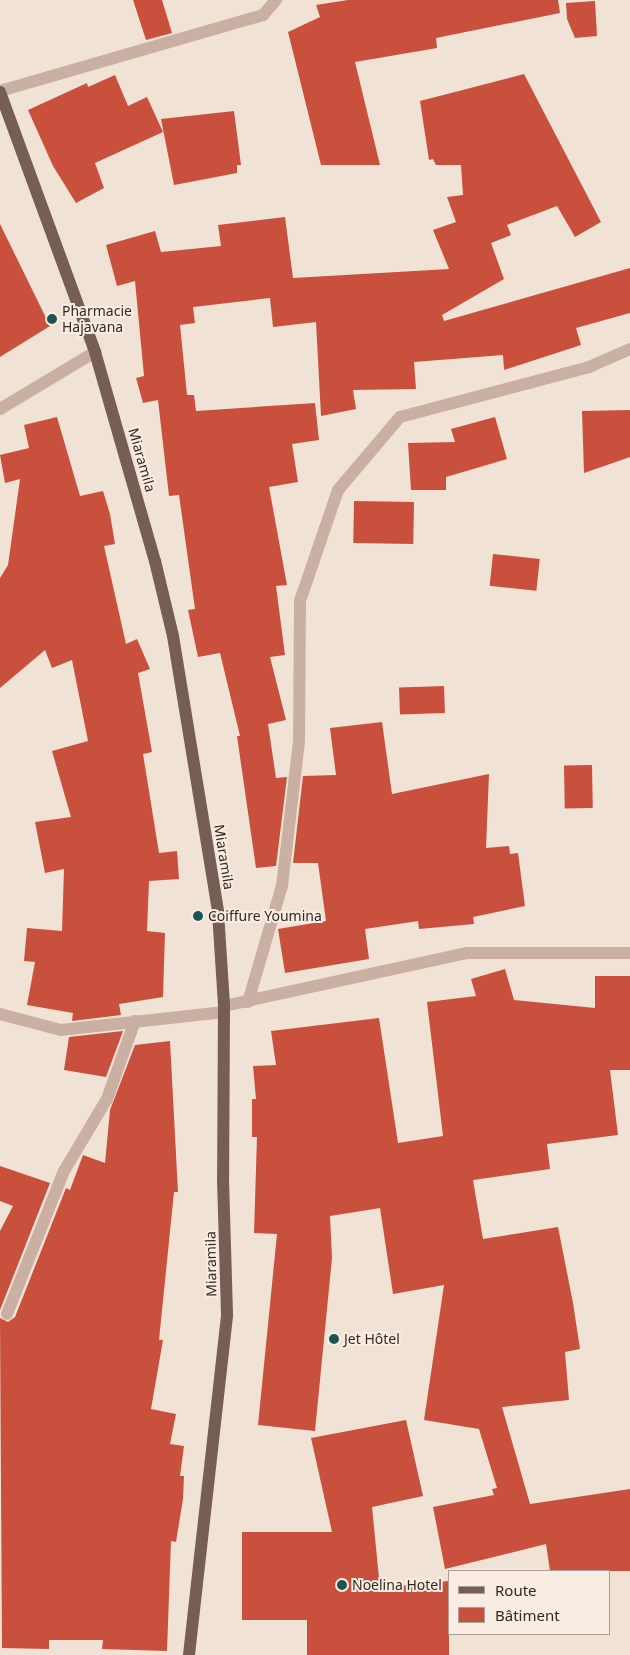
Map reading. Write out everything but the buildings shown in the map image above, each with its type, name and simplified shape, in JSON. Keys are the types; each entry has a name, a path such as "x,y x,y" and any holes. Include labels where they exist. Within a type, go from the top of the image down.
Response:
{"main road":[{"name":"Miaramila","path":"0,91 95,352 173,636 218,912 224,1009 222,1179 227,1316 189,1655"}],"street":[{"path":"0,91 263,15 276,0"},
{"path":"248,1002 282,886 299,742 300,601 338,490 400,417 589,367 630,349"},
{"path":"0,409 95,352"},
{"path":"0,1014 61,1030 224,1009 248,1002 467,954 630,953"},
{"path":"7,1314 64,1171 107,1099 135,1021"}],"place":[{"name":"Pharmacie Hajavana","path":"52,319"},
{"name":"Coiffure Youmina","path":"198,916"},
{"name":"Jet Hôtel","path":"334,1339"},
{"name":"Noelina Hotel","path":"342,1585"}]}
